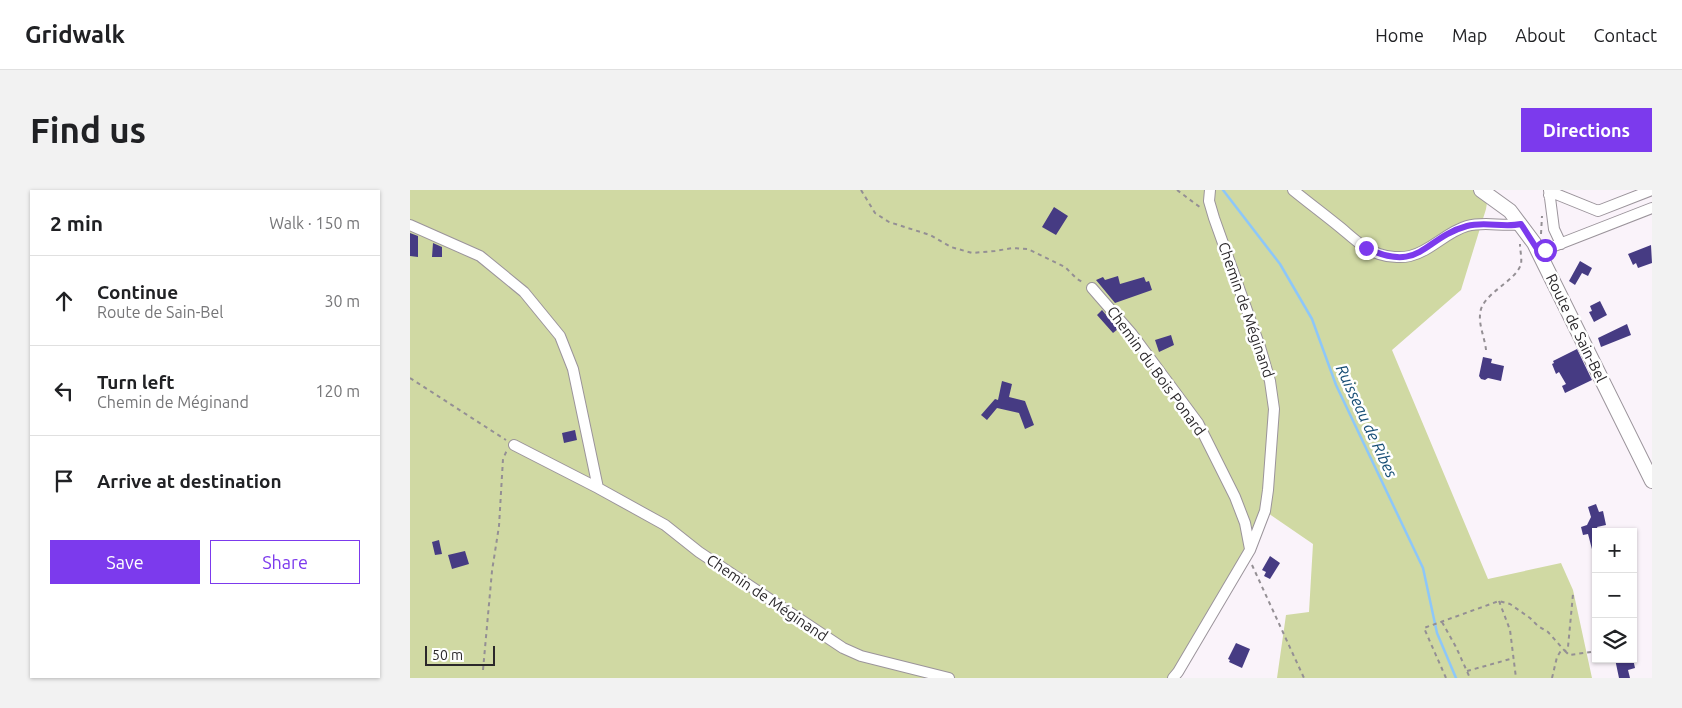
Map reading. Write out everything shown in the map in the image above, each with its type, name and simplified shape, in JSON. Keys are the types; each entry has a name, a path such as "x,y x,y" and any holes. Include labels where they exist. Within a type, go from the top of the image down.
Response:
{"main road":[{"name":"Route de Sain-Bel","path":"1481,190 1505,206 1521,224 1539,252 1652,481"}],"street":[{"name":"Chemin de Méginand","path":"1173,678 1250,550 1265,511 1274,409 1270,381 1260,348 1209,201 1210,190"},
{"path":"1293,190 1366,248 1380,255 1396,257 1423,252 1450,233 1468,226 1483,224 1511,226 1521,224"},
{"path":"1561,244 1554,229 1549,192 1598,211 1652,190"},
{"path":"1539,252 1652,208"},
{"path":"410,225 480,256 524,292 560,336 573,369 598,488"},
{"name":"Chemin du Bois Ponard","path":"1092,288 1132,334 1198,423 1235,498 1244,523 1250,550"},
{"name":"Chemin de Méginand","path":"514,445 598,488 664,525 699,552 843,648 861,656 949,678"}],"path":[{"path":"861,190 875,213 889,222 930,235 951,247 972,253 995,252 1013,248 1028,249 1066,267 1077,279 1092,288"},
{"path":"1177,190 1214,218"},
{"path":"1486,350 1479,315 1490,296 1518,269 1521,263 1519,242"},
{"path":"410,378 514,445 506,451 503,459 499,526 492,571 483,670"},
{"path":"1250,550 1252,569 1304,678"},
{"path":"1565,651 1568,647 1573,594"},
{"path":"1446,678 1424,628 1499,601 1510,604 1530,618 1548,632 1569,655 1591,652"},
{"path":"1499,601 1510,630 1516,678"},
{"path":"1440,622 1470,678"},
{"path":"1552,678 1557,657 1562,649"},
{"path":"1467,671 1514,658"}],"green space":[{"path":"410,190 1489,190 1486,209 1461,290 1392,350 1488,579 1561,563 1573,590 1592,678 1277,678 1286,615 1309,612 1313,544 1265,511 1250,550 1173,678 410,678"}],"building":[{"path":"1054,207 1068,216 1056,235 1042,227"},
{"path":"410,233 418,236 418,257 410,256"},
{"path":"433,243 442,247 442,257 432,257"},
{"path":"1651,245 1652,263 1638,268 1636,263 1633,265 1628,254"},
{"path":"1580,261 1592,268 1588,276 1582,273 1575,285 1569,281"},
{"path":"1118,276 1120,284 1144,277 1146,282 1149,281 1152,290 1115,303 1096,280 1103,277 1105,280"},
{"path":"1600,301 1607,315 1594,322 1589,312 1592,311 1590,306"},
{"path":"1102,310 1118,329 1113,333 1097,315"},
{"path":"1627,324 1631,335 1601,347 1598,338"},
{"path":"1171,335 1174,345 1159,352 1155,340"},
{"path":"1577,349 1592,380 1565,393 1562,386 1566,384 1559,372 1556,374 1552,364 1554,363 1553,361"},
{"path":"1483,357 1492,359 1491,363 1504,366 1501,381 1488,378 1485,380 1481,379 1479,376"},
{"path":"1002,381 1012,384 1009,397 1025,401 1034,425 1025,429 1019,413 997,408 987,420 981,415 995,399 998,400"},
{"path":"575,430 577,440 564,443 562,433"},
{"path":"1596,504 1599,512 1603,511 1606,525 1592,528 1592,549 1588,534 1583,535 1581,527 1587,525 1591,517 1588,507"},
{"path":"439,540 442,554 435,555 432,542"},
{"path":"465,551 469,564 452,569 448,555"},
{"path":"1270,556 1280,563 1270,579 1264,576 1266,572 1262,570"},
{"path":"1236,643 1250,649 1242,668 1229,662 1230,660 1228,659"},
{"path":"1616,663 1634,663 1635,668 1628,670 1630,678 1619,678"}],"waterway":[{"name":"Ruisseau de Ribes","path":"1223,190 1280,264 1312,319 1336,385 1423,568 1437,633 1456,678"}],"route":[{"path":"1366,248 1380,255 1409,256 1423,252 1450,233 1468,226 1483,224 1511,226 1521,224 1539,252 1545,250"}]}
